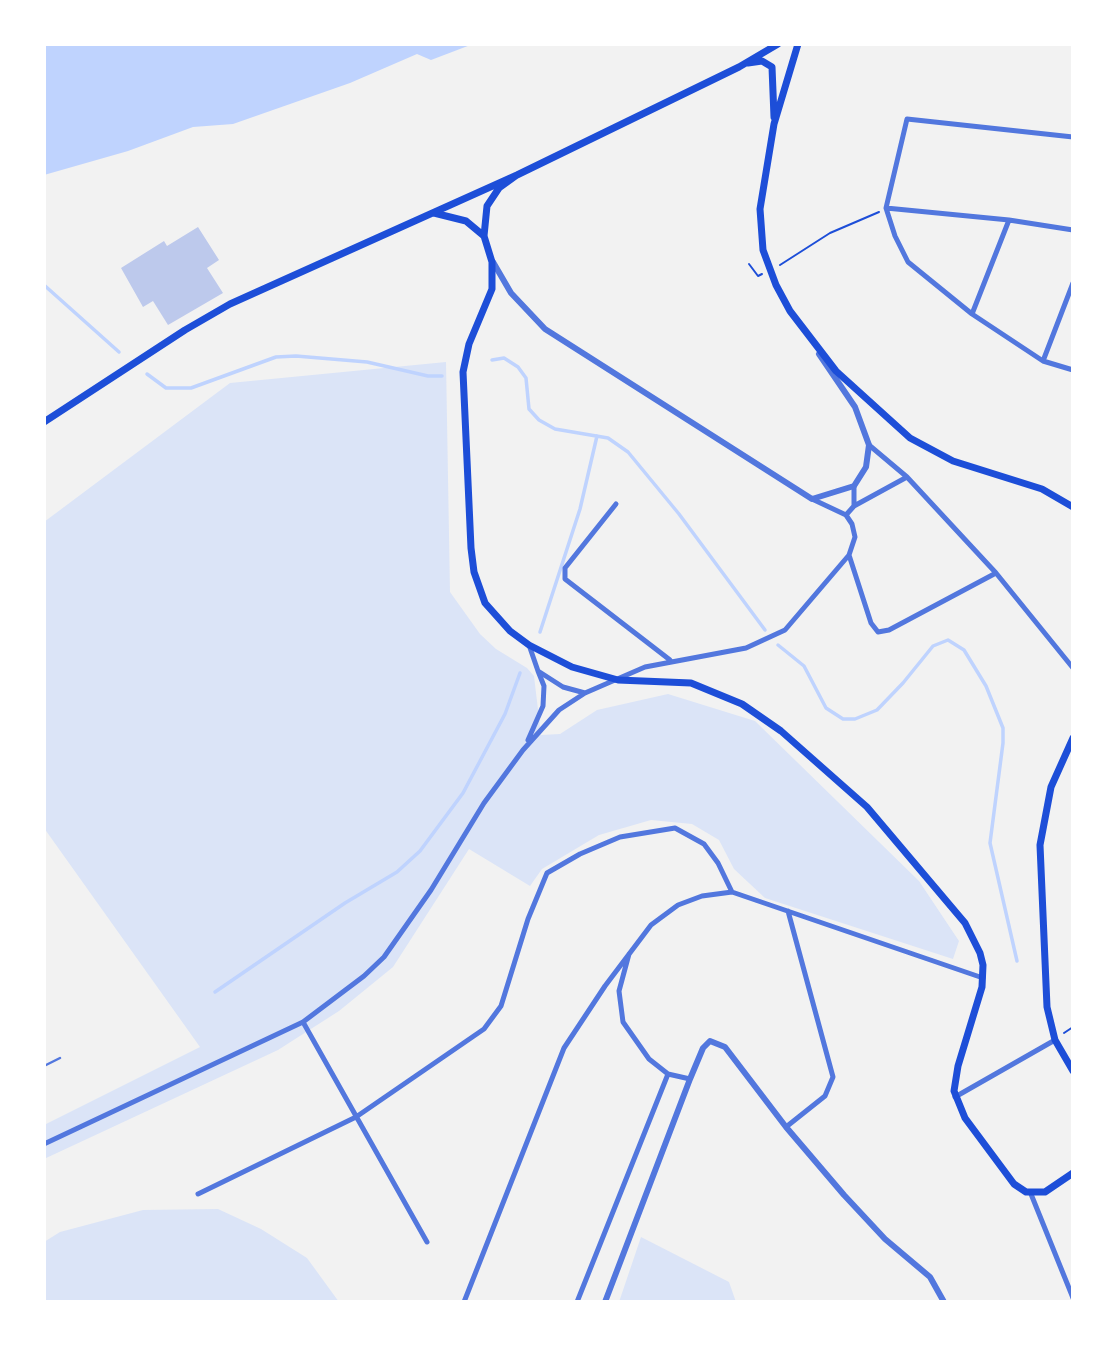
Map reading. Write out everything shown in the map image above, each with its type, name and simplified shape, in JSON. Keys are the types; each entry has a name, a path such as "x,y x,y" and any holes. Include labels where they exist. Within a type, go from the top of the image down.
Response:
{"main road":[{"path":"44,422 185,330 230,304 517,175 739,67 778,44"},
{"path":"798,44 774,124 760,209 763,250 776,285 810,341 862,396 922,447 953,461 1042,489 1073,507"},
{"path":"739,67 762,61 772,67 774,124"},
{"path":"517,175 499,188 487,206 484,236 492,261 492,289 469,344 463,372 471,548 474,572 485,603 510,631 529,645 572,667 618,680 691,683 742,704 781,731 867,807 965,923 980,953 983,978 958,1066 955,1097 965,1118 1021,1189 1031,1194 1045,1192 1073,1173"},
{"path":"430,213 466,220 484,236"},
{"path":"1073,738 1051,787 1040,845 1044,983 1055,1040 1073,1070"}],"street":[{"path":"1073,137 907,118 886,208 894,236 908,262 972,314 1042,361 1073,370"},
{"path":"886,208 1009,220 1073,230"},
{"path":"972,314 1009,220"},
{"path":"44,1144 303,1022 384,957 431,890 484,803 523,750 559,710 585,693 645,667 670,660 746,648 785,630 849,555 855,537 852,523 846,515 812,499 545,329 511,293 492,261"},
{"path":"1042,361 1073,284"},
{"path":"810,341 855,407 869,445 866,467 854,486 854,506"},
{"path":"869,445 906,477 996,573 1073,668"},
{"path":"846,515 854,506 906,477"},
{"path":"812,499 854,486"},
{"path":"616,504 565,568 565,579 670,660"},
{"path":"849,555 871,623 878,632 890,630 996,573"},
{"path":"523,750 543,706 544,686 529,645"},
{"path":"538,671 563,687 585,693"},
{"path":"198,1195 356,1116 484,1029 501,1006 528,919 547,873 569,860 620,837 675,828 704,844 718,863 732,892"},
{"path":"464,1302 564,1048 629,951 651,925 678,905 702,896 732,892 983,978"},
{"path":"786,1128 825,1096 834,1077 788,911"},
{"path":"629,951 619,991 623,1022 649,1059 668,1074 690,1079"},
{"path":"303,1022 427,1242"},
{"path":"955,1097 1055,1040"},
{"path":"605,1302 690,1079 703,1048 710,1041 724,1047 786,1128 885,1239 930,1277 944,1302"},
{"path":"577,1302 668,1074"},
{"path":"1031,1194 1073,1298"}],"lane":[{"path":"44,1066 60,1058"}],"path":[{"path":"787,261 830,233 886,208"},
{"path":"749,264 758,276"}],"shaded area":[{"path":"446,362 450,592 480,634 534,676 541,735 560,734 597,710 668,694 755,721 919,881 959,941 953,959 765,898 734,869 719,840 692,824 651,820 599,835 542,869 530,886 469,849 393,967 339,1011 278,1050 44,1159 44,1125 200,1047 44,828 44,522 230,383"},
{"path":"218,1209 261,1229 307,1258 339,1302 44,1302 44,1242 60,1232 143,1210"},
{"path":"641,1237 729,1282 736,1302 619,1302"}],"water":[{"path":"44,44 473,44 431,60 417,54 350,83 233,124 193,127 128,151 44,175"}],"building":[{"path":"198,227 219,260 207,268 223,293 168,325 153,301 143,307 121,268 164,241 167,246"}],"waterway":[{"path":"44,285 119,352"},
{"path":"147,374 166,388 191,388 276,357 296,356 367,362 428,376 442,376"},
{"path":"492,360 504,358 518,367 526,378 529,409 539,420 555,429 608,438 628,452 679,514 765,630"},
{"path":"540,632 580,509 597,436"},
{"path":"778,645 804,666 826,708 843,719 855,719 877,710 933,646 948,640 964,650 986,686 1003,728 990,843 1017,961"},
{"path":"215,992 345,903 397,872 420,851 463,793 505,714 520,673"}]}
